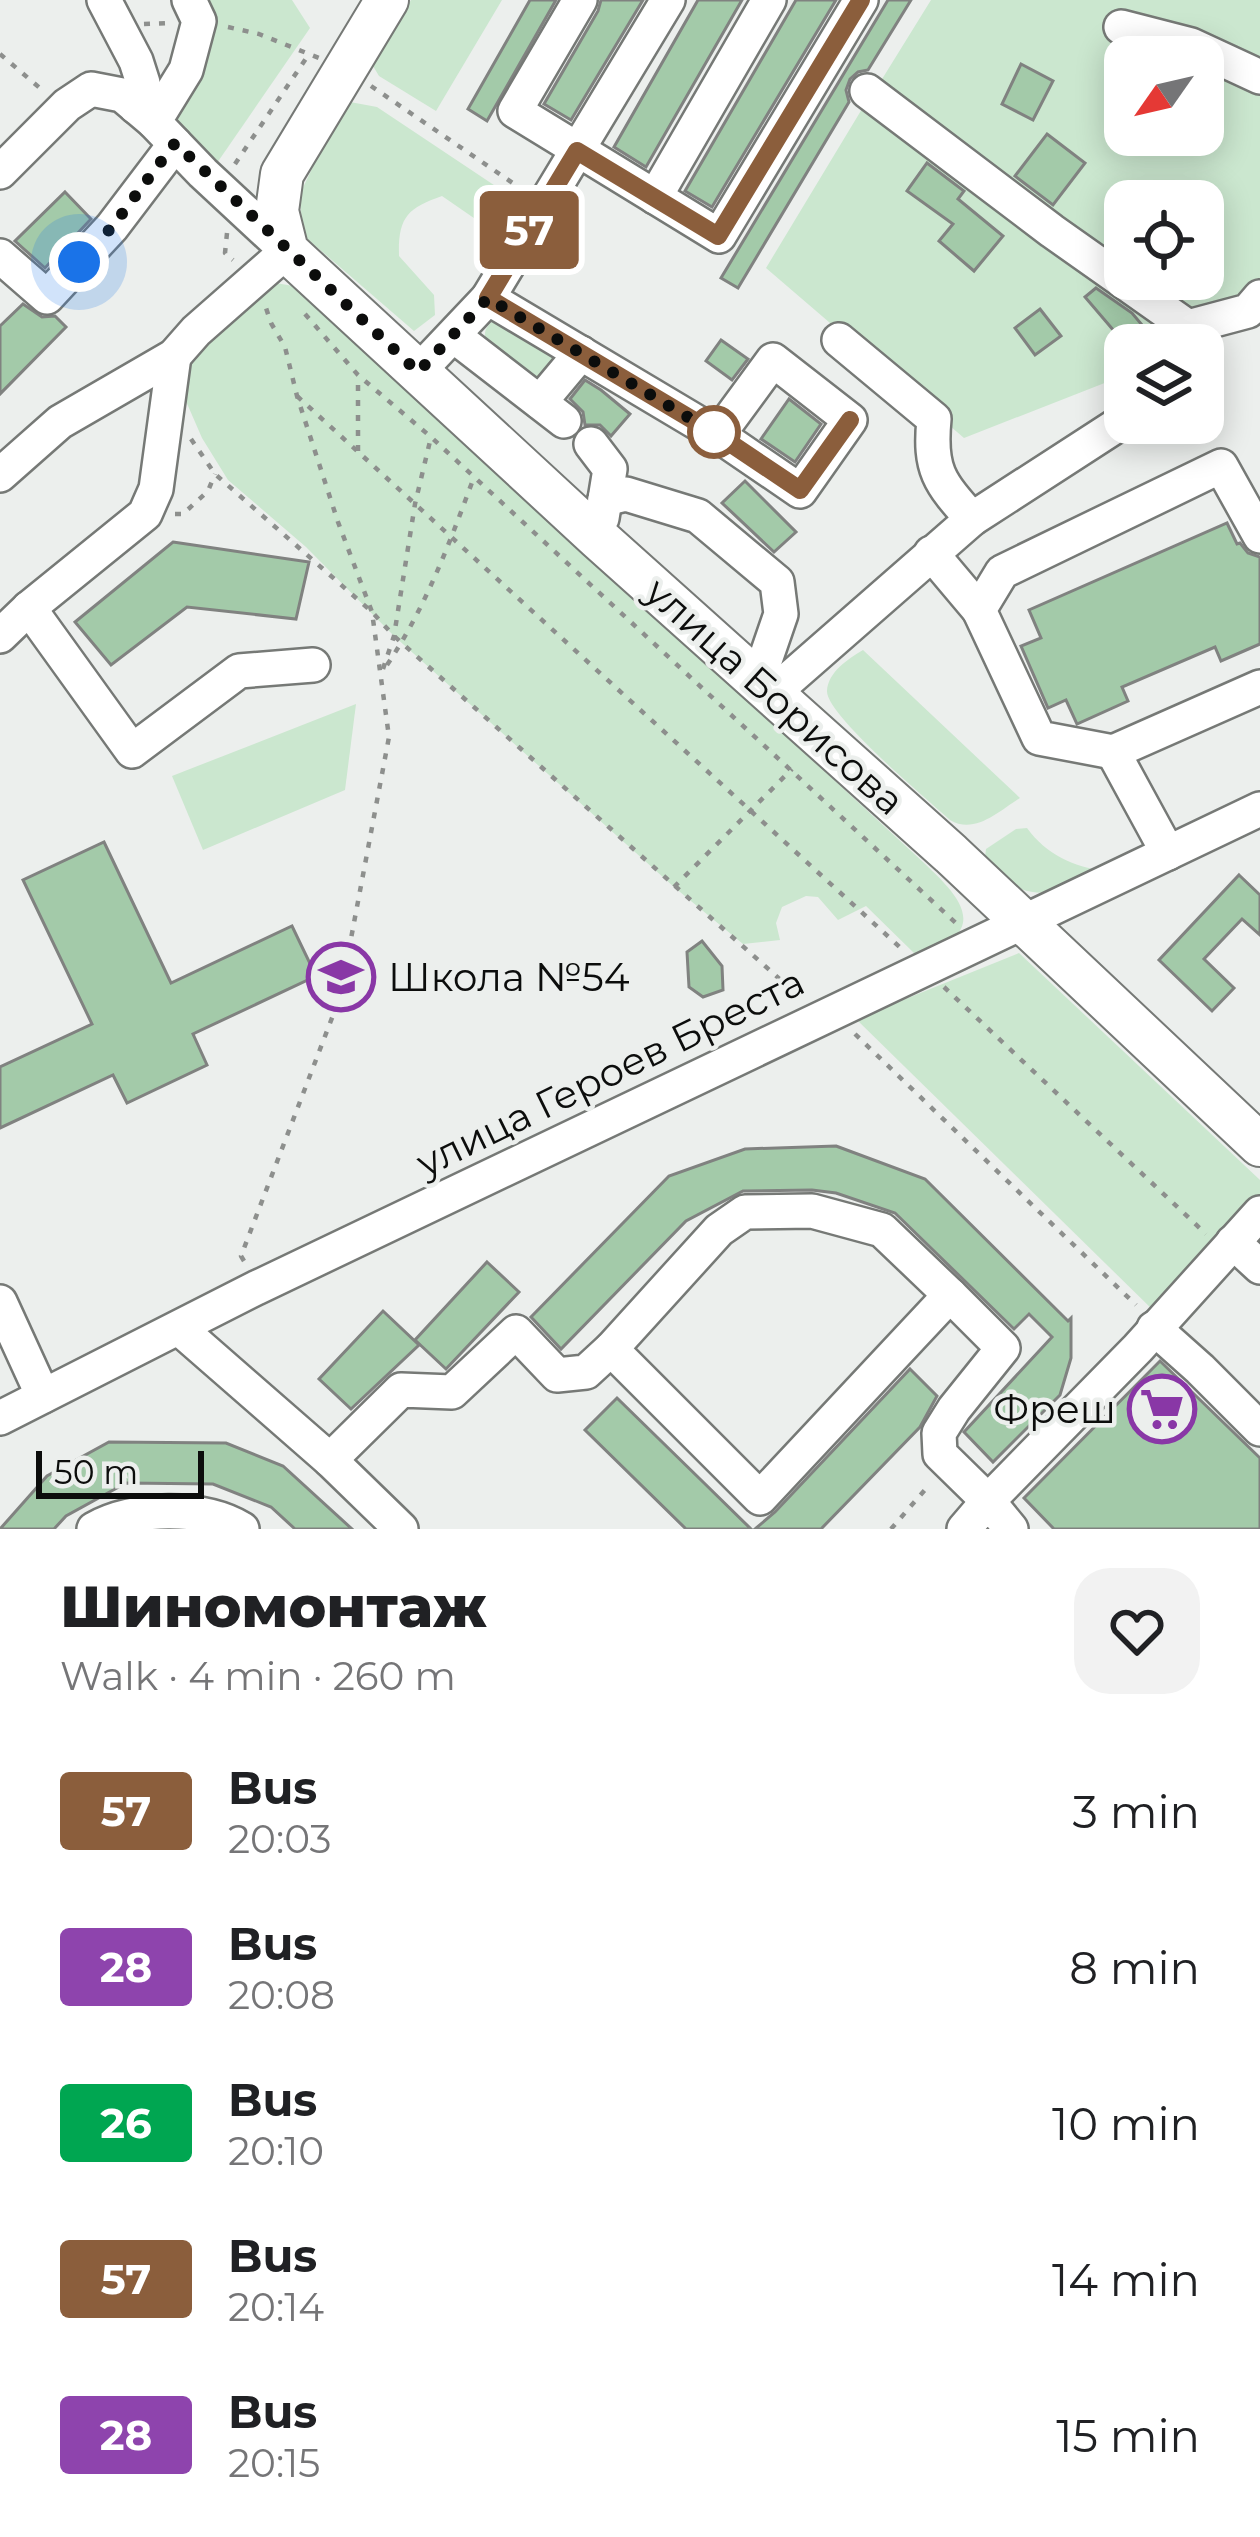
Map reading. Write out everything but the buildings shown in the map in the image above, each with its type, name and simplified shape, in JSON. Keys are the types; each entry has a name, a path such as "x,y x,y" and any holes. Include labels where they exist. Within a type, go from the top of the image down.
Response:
{"main road":[{"path":"287,251 278,211 282,174 327,62 387,0"},
{"name":"улица Борисова","path":"287,251 418,372 602,518 765,687 1260,1145"}],"street":[{"path":"104,0 136,61 155,124"},
{"path":"580,0 515,111 718,236 861,0"},
{"path":"418,372 488,298 668,0"},
{"path":"655,197 769,0"},
{"path":"0,256 46,297 112,227 155,124 186,70 194,11"},
{"path":"1121,26 1191,45 1260,77"},
{"path":"0,172 63,108 91,89 122,95 287,251 260,290 196,331 173,356 60,422 0,476"},
{"path":"867,91 1171,324"},
{"path":"1216,324 1248,311 1260,297"},
{"path":"488,298 718,435"},
{"path":"454,336 552,411 580,352"},
{"path":"839,340 934,419 931,450 944,488 972,520"},
{"path":"0,636 145,514 156,489 173,356"},
{"path":"765,687 972,520 1104,434"},
{"path":"592,444 610,470 602,518"},
{"path":"980,610 1002,572 1221,466 1260,536"},
{"path":"602,518 626,494 698,516 777,582 781,614 765,687"},
{"path":"931,553 980,610 1040,737 1113,752 1260,687"},
{"path":"29,608 132,751 239,671 314,665"},
{"path":"1113,752 1168,854"},
{"name":"улица Героев Бреста","path":"0,1418 256,1288 1260,809"},
{"path":"329,1460 400,1390 452,1392 516,1332 556,1376 586,1372 719,1230 745,1212 812,1211 882,1230 1004,1348 939,1433 940,1454 1011,1529"},
{"path":"964,1529 1260,1213"},
{"path":"1229,1246 1260,1267"},
{"path":"611,1349 760,1498 950,1295"},
{"path":"0,1302 43,1396"},
{"path":"1155,1327 1260,1429"},
{"path":"180,1329 401,1529"},
{"path":"94,1529 145,1512 191,1513 242,1529"}],"path":[{"path":"194,11 327,62 545,204"},
{"path":"0,54 63,108"},
{"path":"256,1288 241,1256 340,997 389,736 371,612 297,396 285,347 260,290 225,254 227,233 203,207 327,62"},
{"path":"303,312 358,375 431,437 978,944"},
{"path":"358,375 358,451"},
{"path":"297,396 1229,1246"},
{"path":"167,405 215,474 783,982 832,1012 1155,1327"},
{"path":"381,675 394,636 431,437"},
{"path":"145,514 183,514 208,491 215,474"},
{"path":"381,675 402,643 452,537 474,477"},
{"path":"674,886 792,769"},
{"path":"891,1529 949,1462"}],"green space":[{"path":"206,0 292,0 310,28 217,163 172,122"},
{"path":"411,0 502,0 436,111 379,76 370,61"},
{"path":"931,0 1260,0 1260,290 1219,324 1187,324 1156,300 1224,300 1224,180 1104,180 1104,260 879,84"},
{"path":"868,99 1104,278 1104,300 1133,300 1164,324 1104,324 1104,383 964,438 766,268"},
{"path":"350,102 377,107 518,201 519,211 504,233 442,196 407,216 400,232 399,256 434,295 435,315 414,331 304,236 299,196 337,116"},
{"path":"270,282 299,287 923,862 961,908 961,929 953,938 915,954 866,906 838,920 818,897 806,896 782,907 776,923 780,940 743,944 394,636 306,547 228,480 182,392 184,345"},
{"path":"500,317 562,360 544,385 488,346 486,329"},
{"path":"863,650 1020,798 986,820 959,824 880,757 843,718 827,691 835,672"},
{"path":"356,704 345,790 203,850 172,776"},
{"path":"1027,828 1061,858 1105,871 1054,892 1016,887 985,857 986,849 1016,829"},
{"path":"1019,953 1260,1180 1260,1201 1157,1314 856,1019"}],"bus line":[{"name":"57","path":"850,420 800,490 718,435 488,298 577,151 718,236 861,0"}],"place":[{"name":"Школа №54","path":"341,977"},
{"name":"Фреш","path":"1162,1409"}],"route":[{"path":"79,262 112,227 175,143 418,372 488,298 718,435 714,432"}]}
